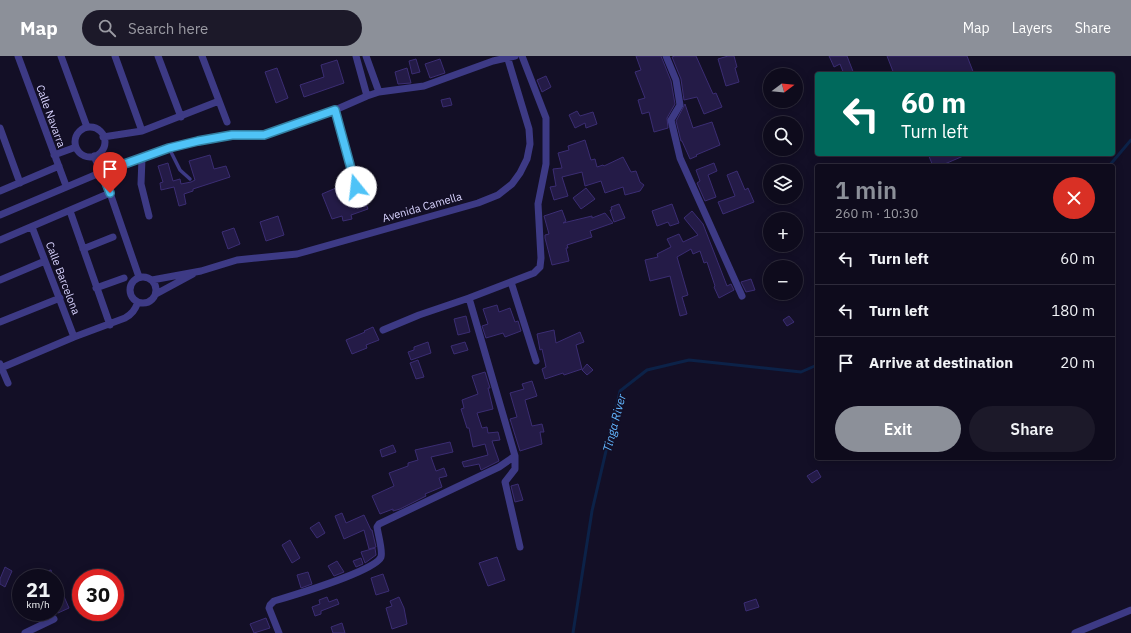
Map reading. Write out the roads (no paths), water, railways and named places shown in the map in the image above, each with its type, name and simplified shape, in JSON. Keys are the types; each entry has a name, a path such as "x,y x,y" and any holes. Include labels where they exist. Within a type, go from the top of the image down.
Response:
{"street":[{"name":"Calle Navarra","path":"18,56 65,183"},
{"path":"61,56 87,128"},
{"path":"115,56 142,131"},
{"path":"158,56 181,117"},
{"path":"202,56 228,122"},
{"path":"356,56 368,96"},
{"path":"366,56 379,92"},
{"path":"383,330 419,315 470,298 534,273 540,267 541,258 538,204 546,164 546,118 522,56"},
{"path":"666,56 676,80 680,105 671,120 680,158 742,296"},
{"path":"0,215 102,172 169,148 232,135 264,135 335,110 379,92 424,86 493,61 510,57"},
{"name":"Avenida Camella","path":"152,280 201,270 237,260 297,254 478,203 498,195 512,184 520,173 527,159 530,144 529,129 510,57"},
{"path":"104,137 142,131 219,101"},
{"path":"335,110 356,187"},
{"path":"0,128 3,146 20,183"},
{"path":"87,128 94,128 104,137 103,148 100,153 94,156 89,157 83,155 76,147 75,139 77,134 87,128"},
{"path":"54,154 76,147"},
{"path":"94,156 110,193 139,277"},
{"path":"142,158 141,184 149,216"},
{"path":"0,191 59,166"},
{"path":"0,240 110,193"},
{"path":"70,211 110,325"},
{"name":"Calle Barcelona","path":"32,227 74,337"},
{"path":"83,249 114,237"},
{"path":"0,280 45,261"},
{"name":"Avenida Camella","path":"156,294 201,270"},
{"path":"139,277 148,277 152,280 156,286 156,294 153,299 149,302 143,303 134,299 131,295 130,289 134,280 139,277"},
{"path":"96,288 124,278"},
{"path":"511,282 536,361"},
{"path":"0,322 60,298"},
{"path":"470,298 515,456 515,469 505,482 520,548"},
{"path":"8,383 1,366 74,337 110,325 132,315 138,302"},
{"path":"279,633 269,608 274,602 368,568 379,561 382,556 377,527 379,524 499,467 515,456"},
{"path":"1075,633 1131,610"},
{"path":"25,633 50,621"}],"lane":[{"path":"169,148 180,170 190,179"}],"waterway":[{"name":"Tinga River","path":"1111,164 1131,140"},
{"name":"Tinga River","path":"573,633 592,511 620,391 647,370 689,360 801,372 815,366"}]}
